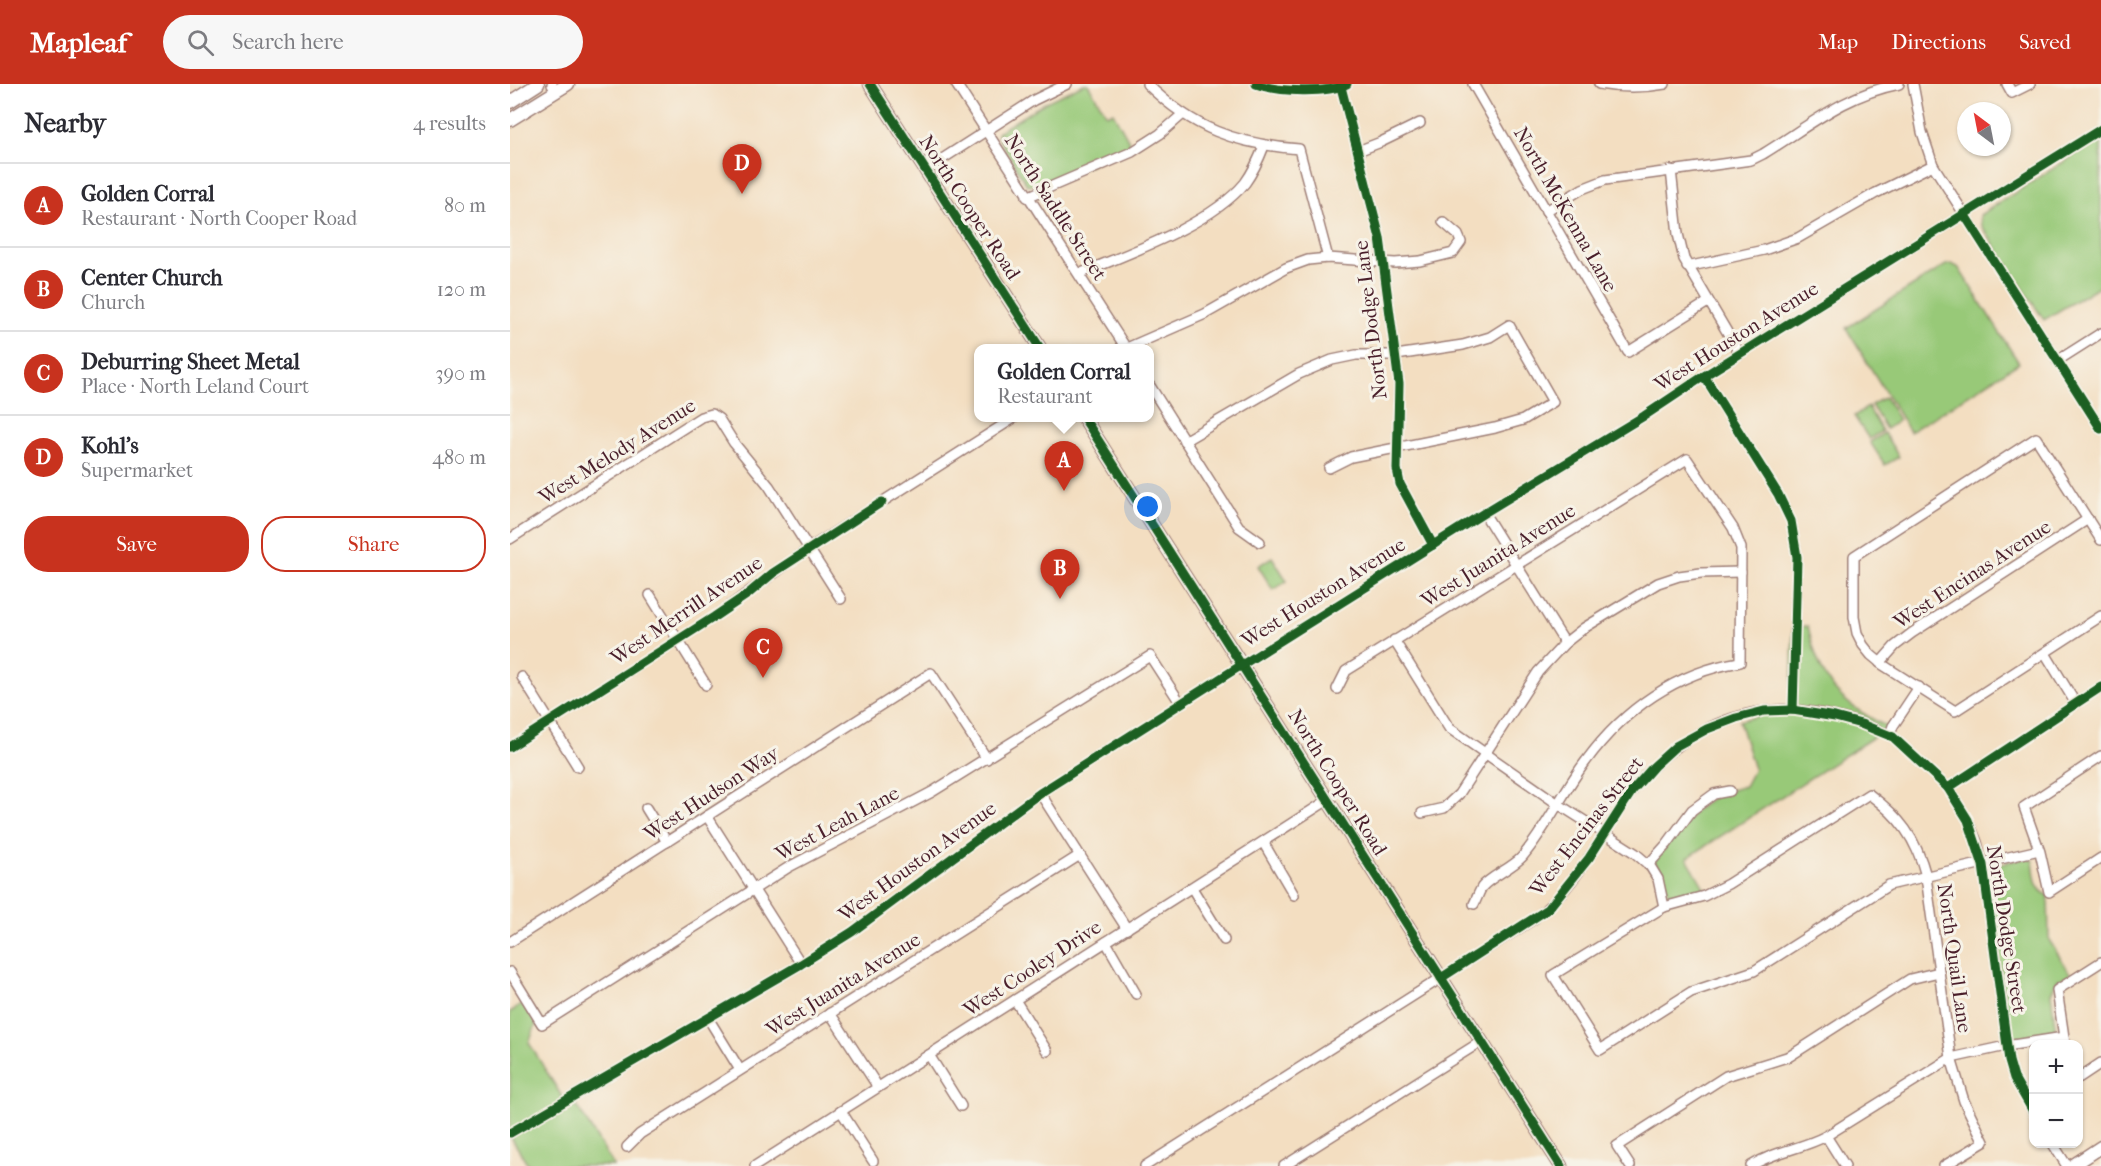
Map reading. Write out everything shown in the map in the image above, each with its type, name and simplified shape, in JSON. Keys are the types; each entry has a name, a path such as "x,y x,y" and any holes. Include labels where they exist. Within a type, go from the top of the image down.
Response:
{"main road":[{"path":"510,102 538,84"},
{"path":"510,120 568,84"},
{"name":"North Cooper Road","path":"870,84 1037,344"},
{"name":"North Cooper Road","path":"1087,422 1482,1041 1556,1164"},
{"path":"2072,1166 2101,1147"}],"street":[{"name":"North Saddle Street","path":"956,84 1124,344"},
{"path":"925,170 1034,100 1066,84"},
{"path":"1147,84 1183,114 1230,138 1264,146 1299,149 1328,258"},
{"path":"1256,84 1305,90 1344,85"},
{"name":"North McKenna Lane","path":"1473,84 1628,352 1708,302"},
{"path":"1599,84 1617,87 1649,87 1665,84"},
{"path":"1546,211 1582,189 1605,180 1751,160 1854,97 1878,88 1899,84"},
{"path":"1912,84 1922,132 1933,165 2101,429"},
{"path":"2010,88 2030,84"},
{"name":"North Dodge Lane","path":"1344,85 1384,262 1399,384 1397,469 1400,484 1433,545"},
{"path":"1027,196 1132,152 1160,134 1183,114"},
{"path":"1358,151 1420,123"},
{"name":"West Houston Avenue","path":"510,1133 801,964 866,923 1040,793 1484,513 1644,416 1704,376 2101,129"},
{"path":"1079,274 1174,234 1225,202 1245,183 1264,146"},
{"path":"1687,267 1764,250 1798,238 1876,193 1933,165"},
{"path":"1671,170 1678,234 1687,267 1740,354"},
{"path":"1136,344 1205,314 1286,268 1308,260 1328,258 1384,262 1420,261 1453,253 1461,242 1458,235 1443,222"},
{"path":"1184,441 1299,374 1332,360 1356,355 1396,355 1463,345 1490,337 1509,325 1553,402 1523,420 1495,428 1351,457 1329,468"},
{"path":"2057,361 2101,333"},
{"path":"1704,376 1778,494 1791,521 1797,558 1793,710"},
{"path":"1154,394 1239,527 1260,542"},
{"name":"West Melody Avenue","path":"510,539 701,417 712,414 719,419 734,443 769,486 808,549"},
{"name":"West Merrill Avenue","path":"510,747 678,640 748,594 773,573 808,549 1006,422"},
{"path":"2101,540 2036,438 1854,555 1854,617 1857,633 1871,655 1955,711 2101,616"},
{"name":"West Juanita Avenue","path":"1337,689 1346,671 1686,459 1733,528 1741,548 1741,572"},
{"path":"1484,513 1565,643"},
{"name":"West Encinas Avenue","path":"1881,663 1895,646 1912,633 2088,519"},
{"path":"808,549 841,599"},
{"path":"1422,813 1444,808 1460,794 1538,672 1565,643 1584,628 1658,583 1679,576 1701,573 1741,572 1740,662 1715,666 1687,676 1631,711 1585,761 1522,858 1483,886 1474,904"},
{"path":"650,595 706,685"},
{"path":"1394,640 1449,728 1558,804 1635,853 1658,879 1664,907 1553,975 1600,1050 1691,992 1754,971 1889,885 2039,850"},
{"path":"2045,653 2076,704"},
{"name":"West Leah Lane","path":"510,972 542,1024 789,867 932,792 1150,656 1180,704"},
{"name":"West Hudson Way","path":"510,942 931,673 987,759"},
{"path":"522,677 578,768"},
{"path":"1890,735 1893,726 1919,687"},
{"path":"1948,788 2101,687"},
{"name":"West Encinas Street","path":"1145,1166 1548,909 1566,889 1632,791 1654,766 1676,746 1707,729 1764,711 1793,710 1835,717 1890,735 1948,788"},
{"path":"2101,756 2024,807 2039,850 2049,892 2101,858"},
{"name":"North Dodge Street","path":"1948,788 1968,820 1983,863 2006,1046 2014,1078 2029,1104"},
{"path":"1648,865 1692,810 1714,794 1730,790"},
{"path":"1040,793 1127,929"},
{"name":"North Quail Lane","path":"1664,907 1704,896 1728,884 1869,794 1891,810 1920,854 1926,876 1951,1058 1964,1101 1983,1142 1944,1166"},
{"name":"West Cooley Drive","path":"755,1166 1328,801"},
{"path":"646,808 667,842"},
{"path":"707,816 801,964"},
{"path":"1263,842 1294,895"},
{"name":"West Juanita Avenue","path":"627,1146 640,1134 1080,855"},
{"path":"1192,888 1224,940"},
{"path":"1106,942 1136,994"},
{"path":"2064,1040 2057,990 2101,962"},
{"path":"1630,1166 1617,1146 1726,1076 1790,1056 1910,979 1940,972"},
{"path":"1015,1000 1047,1051"},
{"path":"830,1013 878,1088"},
{"path":"708,1018 740,1071"},
{"path":"1284,1166 1482,1041"},
{"path":"1751,1166 1776,1153 1813,1143 1826,1136 1951,1058 2006,1046 2029,1044"},
{"path":"930,1055 961,1106"},
{"path":"2083,1074 2101,1063"},
{"path":"841,1111 873,1161"},
{"path":"1826,1136 1845,1166"},
{"path":"2056,1148 2067,1166"}],"green space":[{"path":"1088,84 1107,115 1113,112 1131,145 1062,177 1027,185 998,138 998,132 1046,102"},
{"path":"2101,138 2101,285 2044,320 1981,225 1980,215"},
{"path":"1951,264 1958,267 2019,363 1910,432 1846,328"},
{"path":"1885,397 1899,420 1886,429 1871,405"},
{"path":"1868,407 1882,431 1869,439 1854,416"},
{"path":"1884,433 1899,457 1885,465 1870,442"},
{"path":"1272,557 1287,581 1273,590 1258,566"},
{"path":"1808,626 1818,662 1834,688 1856,709 1889,728 1687,858 1706,891 1671,901 1662,874 1654,861 1696,810 1717,794 1745,786 1754,769 1739,721 1765,714 1791,712 1793,627"},
{"path":"2027,858 2033,861 2040,889 2048,895 2049,940 2071,975 2057,980 2051,993 2056,1033 2051,1036 2013,1040 2010,1038 1987,872 1993,865"},
{"path":"523,1004 536,1024 529,1043 567,1105 574,1101 614,1166 529,1166 510,1136 510,1012"}],"cycle path":[{"path":"870,84 1037,344"},
{"path":"1256,84 1302,91 1315,91 1347,84"},
{"path":"1341,87 1380,238 1399,384 1397,469 1400,484 1433,545"},
{"path":"510,1133 852,932 1040,793 1484,513 1644,416 1704,376 2101,129"},
{"path":"1964,214 2101,429"},
{"path":"1704,376 1778,494 1791,521 1797,557 1793,710"},
{"path":"1087,422 1561,1166"},
{"path":"510,747 714,617 748,594 773,573 882,502"},
{"path":"1948,788 2101,687"},
{"path":"1441,978 1548,909 1589,858 1632,791 1676,746 1707,729 1764,711 1793,710 1835,717 1861,724 1893,737 1948,788 1968,820 1983,865 2009,1061 2014,1078 2029,1104"}],"place":[{"name":"Kohl's","path":"742,194"},
{"name":"Golden Corral","path":"1064,491"},
{"name":"Center Church","path":"1060,599"},
{"name":"Deburring Sheet Metal","path":"763,678"}]}
